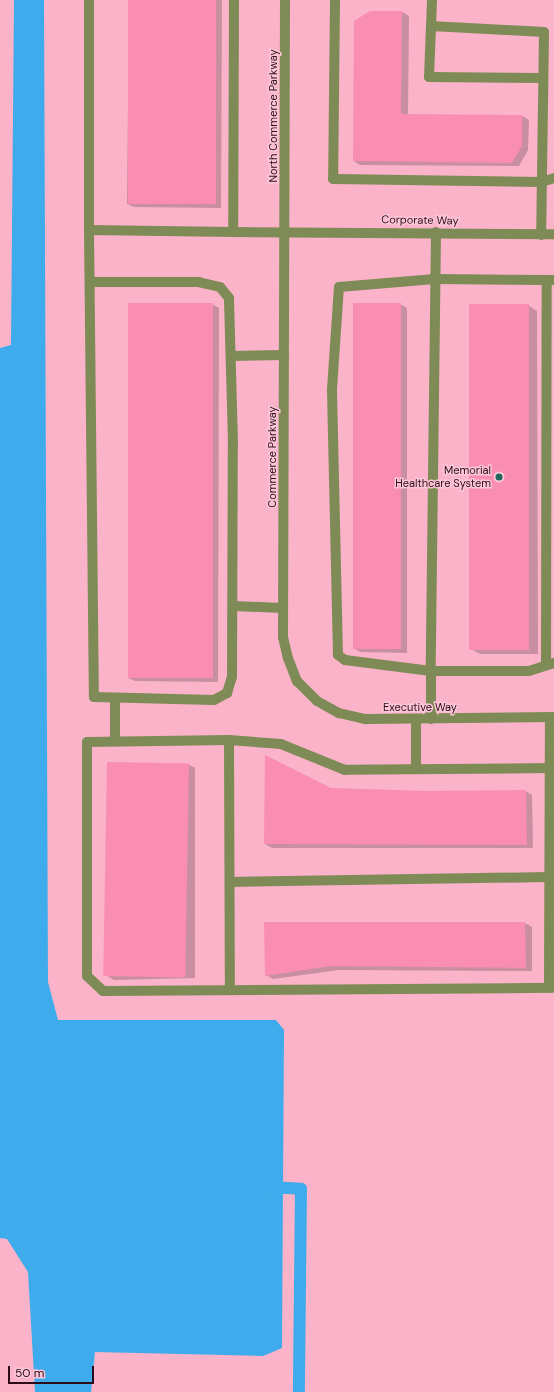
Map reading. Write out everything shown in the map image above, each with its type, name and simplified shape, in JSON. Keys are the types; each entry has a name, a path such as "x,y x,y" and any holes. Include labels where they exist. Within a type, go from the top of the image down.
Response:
{"street":[{"path":"89,0 89,230 94,697 214,700 228,693 232,676 234,606 232,356 229,298 220,287 199,282 90,282"},
{"path":"233,232 234,0"},
{"name":"North Commerce Parkway","path":"285,0 285,232"},
{"path":"335,0 332,178 542,182 554,178"},
{"path":"432,0 429,77 543,78"},
{"path":"431,26 544,32 541,235"},
{"name":"Corporate Way","path":"89,230 554,234"},
{"name":"Commerce Parkway","path":"285,232 283,637 288,658 298,681"},
{"path":"431,719 436,232"},
{"path":"435,279 550,280 550,664 529,670 431,671 345,660 338,655 332,389 339,287 435,279"},
{"path":"232,356 284,355"},
{"path":"234,606 283,608"},
{"name":"Executive Way","path":"298,681 317,701 339,713 366,719 552,718"},
{"path":"115,698 115,741"},
{"path":"552,718 552,768 549,878 551,988 103,991 87,976 87,742 230,740 281,744 345,770 552,768"},
{"path":"416,719 416,769"},
{"path":"230,740 230,990"},
{"path":"230,882 549,878"}],"water":[{"path":"14,0 44,0 48,982 58,1020 276,1020 284,1030 282,1348 263,1356 95,1352 91,1392 35,1392 28,1272 7,1239 0,1238 0,348 11,345"}],"building":[{"path":"128,0 216,0 216,204 128,204"},
{"path":"370,11 402,11 401,114 522,115 522,146 512,163 353,161 354,21"},
{"path":"128,303 213,303 213,678 128,678"},
{"path":"353,303 401,303 401,649 353,649"},
{"name":"Memorial Healthcare System","path":"469,304 529,304 529,650 469,650"},
{"path":"265,755 331,788 426,791 526,790 527,845 264,844"},
{"path":"107,762 189,763 185,977 103,976"},
{"path":"264,922 525,922 526,968 331,966 265,976"}],"waterway":[{"path":"268,1187 301,1189 299,1392"}],"place":[{"name":"Memorial Healthcare System","path":"499,477"}]}
